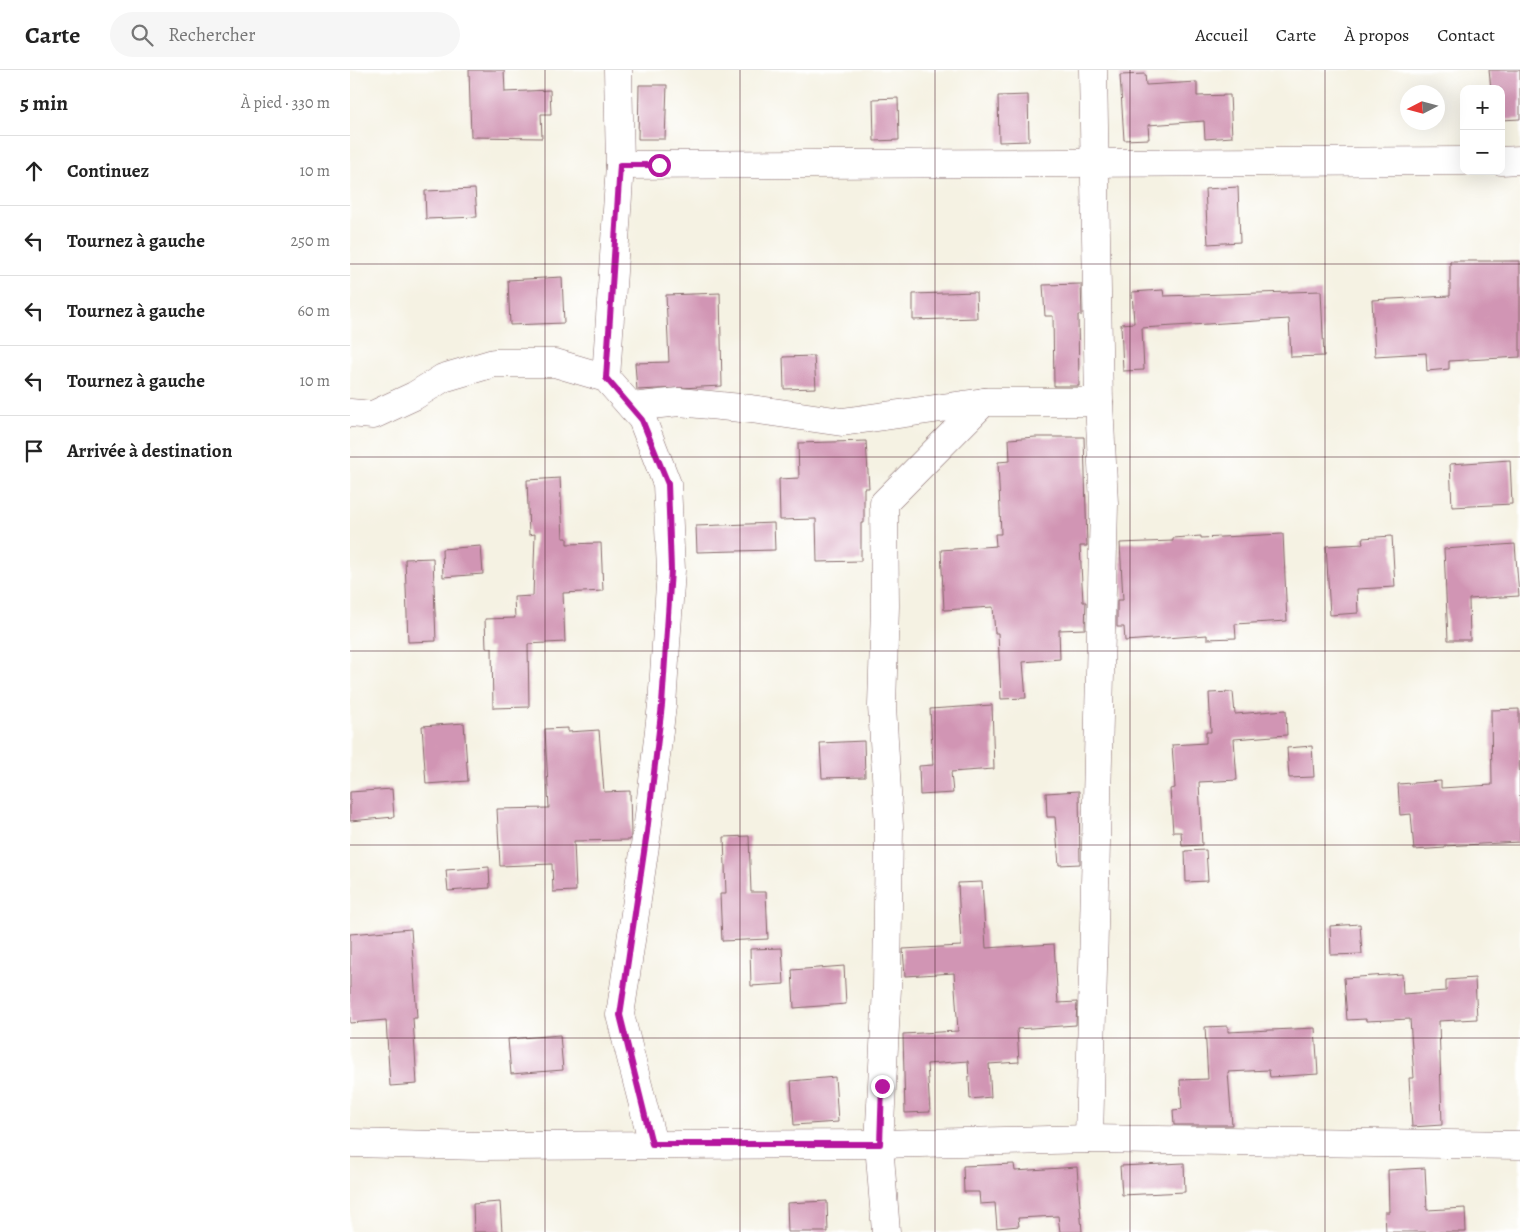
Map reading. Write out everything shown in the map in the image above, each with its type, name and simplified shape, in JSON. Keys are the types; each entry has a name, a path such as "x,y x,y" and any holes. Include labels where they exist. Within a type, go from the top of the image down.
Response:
{"street":[{"path":"606,378 620,165 618,70"},
{"path":"1089,1139 1104,504 1099,402 1093,70"},
{"path":"1505,161 1520,160"},
{"path":"620,165 1460,161"},
{"path":"350,413 373,415 414,396 443,378 494,363 555,363 606,378 642,420 668,484 671,570 662,705 647,832 620,1015 652,1144"},
{"path":"632,407 679,402 751,409 842,422 984,402 1099,402"},
{"path":"886,1232 880,1144 887,988 890,826 882,706 885,606 884,503 984,402"},
{"path":"350,1143 481,1146 880,1144 1089,1139 1520,1145"}],"building":[{"path":"469,70 504,70 505,92 550,90 551,114 541,114 542,138 471,137"},
{"path":"1489,70 1520,70 1520,119 1505,120 1505,85 1491,85"},
{"path":"1145,74 1146,85 1197,82 1197,96 1230,95 1232,137 1205,139 1204,121 1148,125 1149,139 1124,140 1120,75"},
{"path":"639,85 667,85 665,139 638,139"},
{"path":"1028,95 1029,141 999,142 998,96"},
{"path":"898,98 899,140 874,141 873,99"},
{"path":"1238,187 1240,242 1208,244 1205,189"},
{"path":"475,189 477,217 426,219 425,191"},
{"path":"1450,261 1520,261 1520,357 1449,361 1449,369 1427,371 1426,353 1375,356 1372,300 1450,296"},
{"path":"562,277 564,323 510,325 508,280"},
{"path":"1081,284 1082,315 1078,315 1079,386 1054,386 1053,316 1045,316 1043,285"},
{"path":"1163,290 1164,296 1321,291 1324,356 1291,357 1289,319 1142,328 1144,370 1123,371 1121,324 1134,323 1132,292"},
{"path":"976,292 977,318 913,320 913,294"},
{"path":"720,293 722,386 637,390 635,363 669,362 666,295"},
{"path":"814,356 816,388 784,389 783,357"},
{"path":"1084,437 1087,546 1080,546 1083,602 1086,602 1085,629 1059,630 1060,659 1023,662 1026,698 1001,699 998,633 995,633 993,607 944,610 941,550 996,546 995,534 1001,534 998,462 1010,461 1009,439"},
{"path":"866,441 869,488 864,488 864,523 861,523 861,561 817,562 816,519 780,520 779,479 799,478 798,443"},
{"path":"1510,460 1512,504 1452,507 1450,464"},
{"path":"560,478 563,538 567,538 567,544 601,543 603,591 563,593 565,642 528,644 529,707 493,708 492,648 486,648 485,619 515,618 514,597 533,596 535,534 529,535 527,480"},
{"path":"774,523 775,550 697,552 696,526"},
{"path":"1283,534 1287,621 1235,624 1236,638 1207,639 1207,635 1125,641 1124,627 1117,627 1117,600 1123,600 1120,543 1173,541 1173,538 1201,536 1201,538"},
{"path":"1392,536 1395,587 1357,589 1358,613 1330,615 1326,546 1363,544 1362,538"},
{"path":"1515,544 1519,596 1469,599 1470,640 1448,640 1444,549"},
{"path":"481,546 483,574 443,577 442,549"},
{"path":"433,558 436,641 408,642 405,559"},
{"path":"1233,692 1235,714 1286,710 1287,735 1234,739 1237,780 1199,782 1202,845 1182,846 1181,832 1173,832 1170,789 1175,788 1172,745 1206,743 1206,732 1211,732 1209,693"},
{"path":"992,705 994,769 951,772 953,793 920,795 919,766 933,765 930,709"},
{"path":"1519,709 1520,842 1445,846 1445,848 1414,850 1411,814 1400,815 1398,784 1441,781 1441,788 1492,785 1491,710"},
{"path":"464,723 468,781 426,784 422,726"},
{"path":"568,728 568,732 599,730 604,792 630,791 631,835 630,840 574,841 576,891 553,892 552,864 500,866 497,809 549,808 545,729"},
{"path":"864,741 865,777 822,778 820,743"},
{"path":"1312,746 1314,777 1289,778 1287,748"},
{"path":"392,789 394,817 350,821 350,792"},
{"path":"1079,791 1080,864 1059,865 1055,817 1047,817 1046,793"},
{"path":"749,836 751,892 766,892 768,939 722,941 720,894 726,894 724,837"},
{"path":"1206,850 1208,881 1186,882 1185,851"},
{"path":"489,867 490,888 448,891 446,870"},
{"path":"982,882 986,948 1054,944 1058,1003 1077,1002 1076,1025 1017,1029 1019,1062 989,1064 991,1097 970,1099 968,1061 927,1064 930,1112 905,1113 903,1034 958,1031 954,973 905,976 903,949 961,946 958,883"},
{"path":"1360,924 1362,954 1331,955 1330,926"},
{"path":"411,929 417,1018 413,1018 417,1084 390,1086 386,1020 350,1023 350,934"},
{"path":"782,948 784,984 751,986 750,949"},
{"path":"844,966 846,1004 794,1008 792,970"},
{"path":"1402,974 1403,994 1446,991 1446,980 1475,978 1477,1019 1439,1021 1442,1125 1412,1127 1409,1078 1414,1078 1410,1019 1347,1020 1344,978"},
{"path":"1228,1026 1228,1032 1315,1028 1318,1074 1270,1077 1269,1070 1228,1072 1232,1125 1174,1125 1173,1110 1182,1109 1180,1080 1208,1079 1205,1027"},
{"path":"560,1035 563,1070 511,1074 508,1039"},
{"path":"835,1077 838,1122 794,1125 791,1081"},
{"path":"1184,1163 1185,1192 1122,1195 1120,1166"},
{"path":"1014,1164 1015,1171 1077,1167 1082,1232 1060,1232 1058,1216 1018,1218 1019,1226 997,1228 995,1203 980,1204 979,1192 964,1192 963,1166"},
{"path":"1425,1168 1427,1210 1465,1208 1466,1232 1386,1232 1385,1212 1389,1212 1388,1170"},
{"path":"827,1201 828,1232 788,1232 787,1203"},
{"path":"500,1202 502,1232 474,1232 473,1204"}],"route":[{"path":"659,165 620,165 606,378 642,420 668,484 671,570 662,705 647,832 620,1015 652,1144 880,1144 882,1086"}]}
